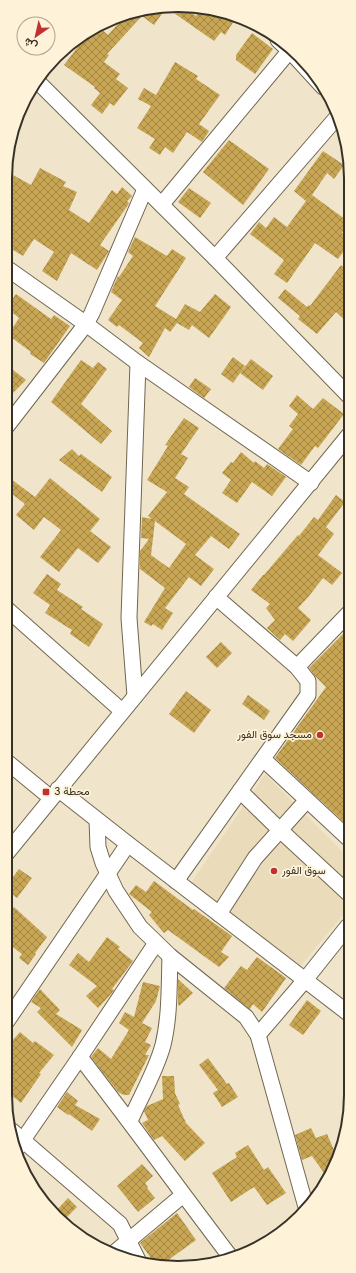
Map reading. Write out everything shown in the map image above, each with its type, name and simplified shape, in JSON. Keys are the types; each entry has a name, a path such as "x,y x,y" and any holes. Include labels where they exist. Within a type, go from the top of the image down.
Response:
{"street":[{"path":"162,204 287,53"},
{"path":"41,85 145,189 162,204 344,391"},
{"path":"215,258 334,121"},
{"path":"12,420 86,324 145,189"},
{"path":"12,271 138,363 310,483"},
{"path":"135,696 129,618 138,363"},
{"path":"12,847 344,441"},
{"path":"176,881 308,695 308,681 297,667 216,597"},
{"path":"12,613 122,711"},
{"path":"297,667 344,618"},
{"path":"263,759 344,834"},
{"path":"12,765 97,820 344,1010"},
{"path":"240,791 344,889"},
{"path":"220,914 255,858 307,800"},
{"path":"97,820 98,847 107,874 127,909 140,927 170,956 246,1017 258,1035 305,1202"},
{"path":"12,1014 128,844"},
{"path":"258,1035 344,931"},
{"path":"18,1139 80,1057 156,943"},
{"path":"130,1121 159,1058 163,1045 166,1028 170,956"},
{"path":"80,1057 130,1121 183,1195 227,1253"},
{"path":"19,1143 114,1217 120,1224 136,1255"},
{"path":"118,1249 183,1195"}],"shaded area":[{"name":"سوق الفور","path":"265,774 344,853 344,914 298,969 189,886"}],"building":[{"path":"163,12 154,25 142,16"},
{"path":"172,12 191,12 196,16 198,13 200,13 233,22 225,35 221,32 214,41"},
{"path":"142,16 107,54 109,55 104,62 120,74 116,79 128,88 114,106 110,103 102,114 91,105 100,93 94,88 95,87 64,65 80,44 103,30 108,35 118,23"},
{"path":"252,33 273,49 255,74 236,60 236,55"},
{"path":"175,62 198,76 196,79 220,95 199,124 209,131 202,142 187,132 173,153 165,147 160,155 149,148 155,139 137,128 151,106 138,99 144,88 156,95"},
{"path":"229,140 269,169 243,205 203,172"},
{"path":"323,151 344,165 334,179 327,173 312,195 344,218 344,230 342,233 344,234 344,251 338,259 315,243 287,283 274,274 284,260 250,234 259,222 266,228 274,217 287,227 306,201 294,191"},
{"path":"40,168 66,182 63,186 77,192 69,210 89,223 112,190 117,194 122,187 132,196 127,201 129,203 128,205 100,245 109,251 97,270 71,253 57,281 42,271 54,252 34,239 23,256 12,249 12,177 13,175 31,185"},
{"path":"189,188 211,203 200,218 178,202"},
{"path":"135,237 167,256 172,249 186,258 155,306 176,319 185,304 200,312 215,294 231,307 209,338 192,325 189,330 177,323 170,332 165,328 149,357 139,348 143,343 119,325 117,327 108,320 122,300 111,292 118,276 119,277 133,256 128,252"},
{"path":"341,265 344,267 344,319 336,312 317,334 298,319 300,316 278,298 285,289 307,307 309,305 310,306"},
{"path":"16,294 51,319 54,315 70,326 44,363 30,354 31,352 12,338 12,329 19,318 12,312 12,300"},
{"path":"233,357 245,366 233,383 221,374"},
{"path":"251,359 273,376 263,390 240,373"},
{"path":"81,360 93,368 98,362 107,369 81,404 112,431 101,444 51,402"},
{"path":"12,369 26,380 12,394"},
{"path":"195,378 211,389 204,398 189,387"},
{"path":"297,395 313,409 323,398 344,414 318,448 315,446 301,465 278,449 293,429 289,426 298,414 289,406"},
{"path":"184,418 199,428 181,454 188,458 175,478 189,487 184,494 240,534 229,549 211,536 195,555 214,569 201,586 189,577 165,608 173,613 162,630 153,624 151,626 144,622 165,588 140,569 140,551 149,539 141,538 142,517 152,519 148,516 167,492 147,480 168,446 165,445","holes":["155,521 186,544 169,568 151,555"]},
{"path":"72,449 79,456 81,454 112,477 102,492 59,460"},
{"path":"241,452 254,463 255,461 264,468 267,464 286,477 272,496 252,482 237,503 222,493 231,480 222,473 231,462 233,463"},
{"path":"50,478 100,519 90,531 111,547 98,563 78,548 59,572 40,557 61,530 44,517 34,530 16,515 25,504 12,494 12,480 35,497"},
{"path":"336,495 344,501 326,527 334,534 318,555 342,573 332,585 323,578 298,608 311,620 293,641 285,634 280,640 267,628 275,620 266,608 270,604 251,590 314,517 318,520"},
{"path":"47,574 61,584 57,590 83,607 81,609 103,624 89,647 70,634 72,630 45,613 50,605 33,593"},
{"name":"مسجد سوق الفور","path":"344,633 344,822 275,758 326,687 309,668"},
{"path":"221,642 232,653 217,668 206,657"},
{"path":"186,691 211,710 194,733 169,714"},
{"path":"248,695 270,711 264,720 242,704"},
{"path":"19,869 32,878 17,898 12,894 12,878"},
{"path":"154,881 193,910 194,909 232,936 221,952 229,957 219,967 168,930 164,933 149,915 152,912 129,894 136,885 146,892"},
{"path":"14,907 47,937 28,965 19,958 22,954 12,946 12,909"},
{"path":"107,937 120,947 118,949 133,961 112,989 114,990 98,1008 86,996 97,986 69,965 78,953 89,962"},
{"path":"257,957 286,978 262,1012 253,1004 250,1009 224,988 241,966 247,970"},
{"path":"178,979 193,993 179,1006 178,1004"},
{"path":"143,982 160,986 156,1001 142,1023 152,1028 145,1042 151,1045 145,1055 149,1055 129,1095 124,1095 118,1092 91,1057 98,1048 111,1059 129,1030 119,1023 125,1012 134,1017"},
{"path":"40,989 60,1010 56,1014 82,1030 72,1047 37,1012 41,1008 31,1002"},
{"path":"307,1000 321,1011 303,1035 289,1025"},
{"path":"20,1032 33,1043 35,1041 54,1055 39,1073 41,1074 21,1103 12,1096 12,1041"},
{"path":"208,1058 227,1084 229,1083 238,1097 222,1107 213,1093 218,1090 199,1065"},
{"path":"162,1076 174,1076 175,1093 180,1104 178,1105 186,1123 205,1143 185,1161 162,1136 154,1140 142,1123 148,1120 144,1111 147,1106 163,1099"},
{"path":"67,1092 78,1101 75,1105 100,1119 92,1131 57,1107"},
{"path":"311,1128 316,1138 327,1134 334,1150 325,1173 312,1156 302,1160 295,1135"},
{"path":"248,1145 264,1170 268,1167 286,1193 267,1205 254,1187 231,1202 212,1173 237,1157 235,1153"},
{"path":"142,1164 153,1176 145,1183 155,1198 138,1212 117,1186"},
{"path":"68,1198 77,1207 66,1218 58,1209"},
{"path":"177,1213 196,1240 167,1261 152,1259 140,1243"}],"place":[{"name":"مسجد سوق الفور","path":"320,735"},
{"name":"محطة 3","path":"46,792"},
{"name":"سوق الفور","path":"274,871"}]}
